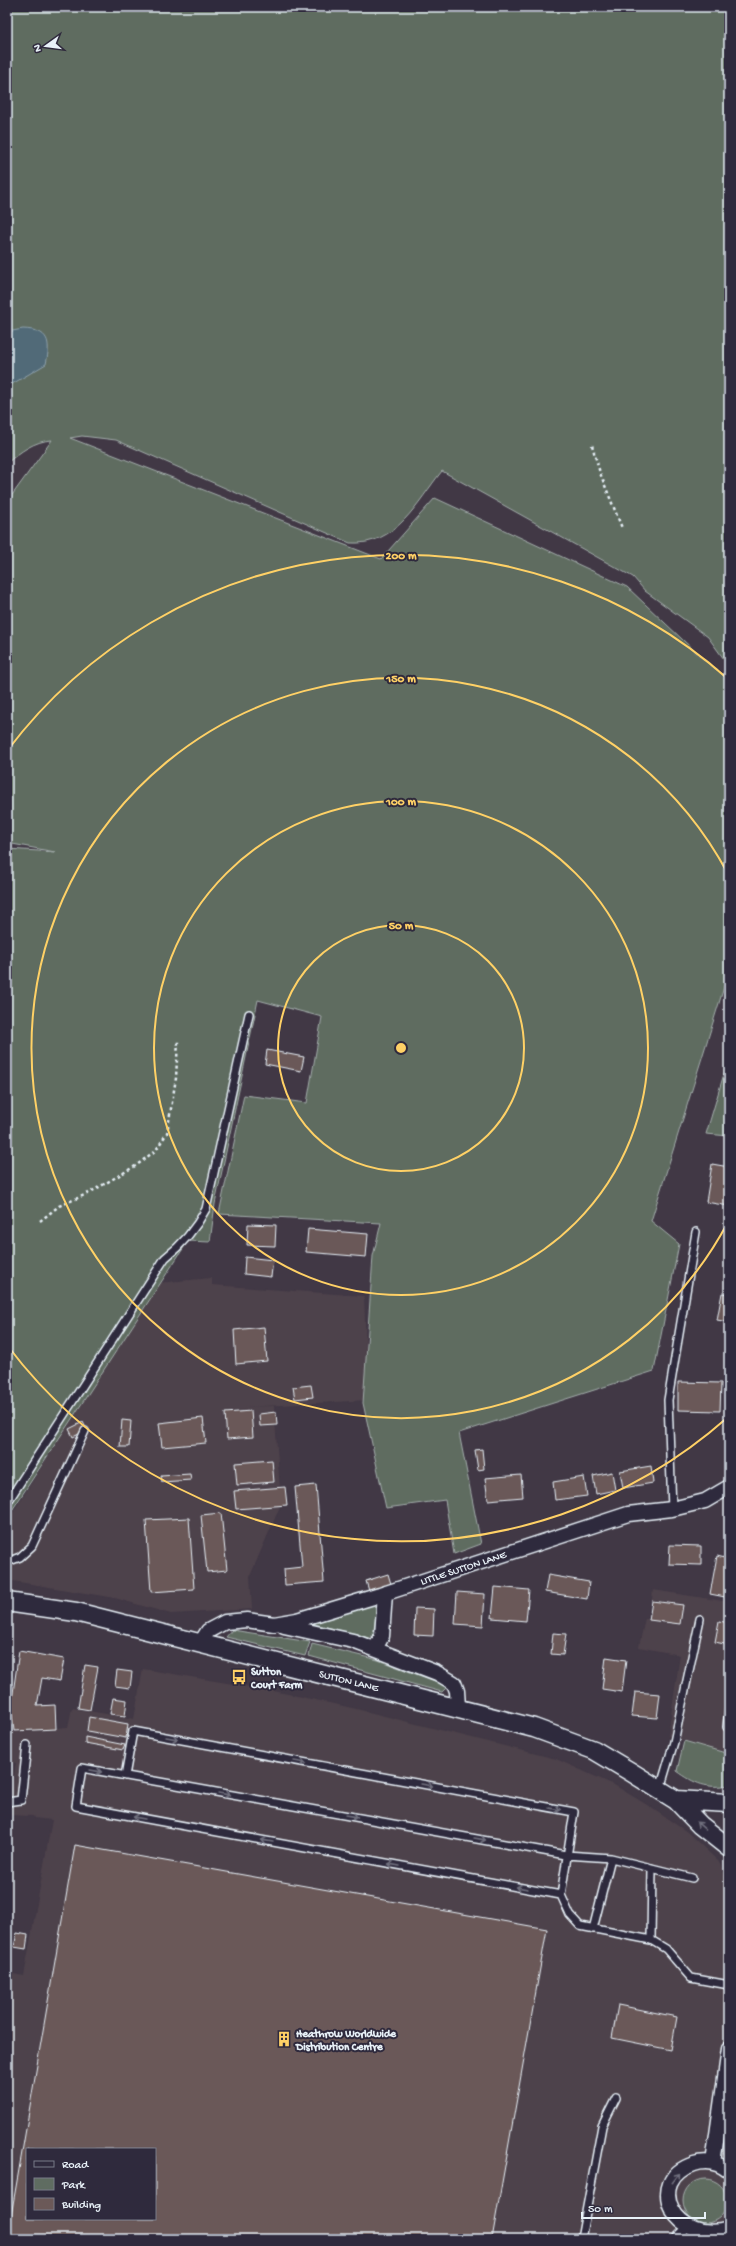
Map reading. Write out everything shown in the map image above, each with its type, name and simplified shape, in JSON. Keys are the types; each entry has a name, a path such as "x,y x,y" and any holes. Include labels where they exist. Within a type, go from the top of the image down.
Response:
{"street":[{"name":"LITTLE SUTTON LANE","path":"201,1642 208,1631 225,1622 247,1620 274,1624 297,1620 385,1594 628,1514 672,1509 705,1500 729,1487"},
{"path":"375,1649 382,1636 385,1594"},
{"name":"SUTTON LANE","path":"7,1602 76,1612 458,1707 534,1728 594,1750 676,1800 700,1825 729,1848"},
{"path":"274,1624 331,1635 375,1649 450,1680 457,1691 458,1707"},
{"name":"SUTTON LANE","path":"676,1800 729,1803"},
{"path":"713,2163 729,2049"},
{"path":"729,2171 713,2163 701,2162 688,2166 678,2174 671,2184 668,2197 669,2210 679,2235 703,2238 720,2235 729,2229"}],"lane":[{"path":"7,1503 165,1258 192,1233 206,1210 249,1014"},
{"path":"672,1509 668,1400 696,1232"},
{"path":"7,1562 20,1557 32,1546 85,1431"},
{"path":"659,1791 674,1742 700,1619"},
{"path":"729,1709 727,1727 729,1727"},
{"path":"125,1776 133,1731 574,1812 566,1854 561,1895 570,1914 580,1926 651,1940 666,1949 691,1978 729,1985"},
{"path":"7,1802 21,1800 27,1745"},
{"path":"561,1895 76,1806 82,1768 566,1854 610,1858 692,1878"},
{"path":"593,1929 610,1858"},
{"path":"651,1940 652,1868"},
{"path":"581,2239 602,2126 616,2098"}],"path":[{"path":"592,445 600,473 622,528"},
{"path":"40,1221 59,1206 87,1194 137,1165 156,1150 166,1134 176,1078 178,1041"}],"shaded area":[{"path":"212,1278 212,1285 364,1296 368,1400 244,1407 274,1406 281,1504 250,1576 252,1609 171,1614 115,1598 7,1580 7,1522 157,1283"},
{"path":"653,1590 729,1602 729,1754 668,1736 680,1655 639,1647 645,1618 650,1619"},
{"path":"143,1669 269,1690 352,1708 556,1759 614,1785 687,1832 720,1863 729,1892 729,2239 7,2239 7,2075 12,2049 7,2049 7,1973 24,1976 52,1820 34,1818 33,1816 7,1815 7,1792 12,1788 16,1763 9,1761 12,1748 7,1745 8,1732 68,1727 72,1708 134,1719"}],"green space":[{"path":"7,7 729,7 729,666 708,637 645,591 633,577 442,471 414,508 393,530 381,537 366,542 350,543 116,440 82,436 70,438 381,559 435,498 627,587 702,658 729,680 729,971 651,1221 679,1244 654,1371 459,1433 481,1544 454,1554 445,1500 386,1508 363,1403 373,1256 381,1223 219,1214 244,1095 307,1103 322,1017 258,1000 215,1204 210,1242 188,1241 7,1518 7,849 55,852 7,843 7,502 52,440 39,442 33,445 22,451 7,463"},
{"path":"729,1057 729,1136 706,1134"},
{"path":"373,1604 377,1611 373,1635 369,1638 311,1623"},
{"path":"232,1630 310,1642 305,1656 226,1637"},
{"path":"312,1644 378,1660 448,1686 442,1692 309,1656"},
{"path":"684,1741 729,1754 729,1785 708,1786 696,1782 677,1771"},
{"path":"705,2179 717,2183 723,2189 727,2201 723,2213 717,2219 705,2223 693,2219 687,2213 683,2201 687,2189 693,2183"}],"water":[{"path":"23,329 38,332 43,334 46,338 48,343 48,356 46,364 7,387 7,332"}],"building":[{"path":"267,1050 304,1057 301,1071 265,1064"},
{"path":"712,1164 729,1167 729,1206 706,1202"},
{"path":"248,1224 276,1225 275,1246 247,1245"},
{"path":"308,1229 368,1234 366,1257 306,1252"},
{"path":"245,1257 273,1260 271,1277 244,1274"},
{"path":"722,1293 729,1294 729,1322 717,1320"},
{"path":"264,1327 267,1361 236,1364 234,1330"},
{"path":"678,1382 721,1383 720,1411 678,1410"},
{"path":"311,1385 313,1397 295,1399 293,1387"},
{"path":"251,1411 253,1437 227,1439 225,1413"},
{"path":"276,1412 277,1425 260,1426 259,1414"},
{"path":"203,1418 206,1443 162,1447 159,1423"},
{"path":"122,1420 131,1421 129,1447 120,1447"},
{"path":"83,1422 87,1430 73,1437 69,1429"},
{"path":"482,1449 484,1469 478,1470 475,1450"},
{"path":"272,1460 274,1482 237,1485 235,1463"},
{"path":"651,1466 653,1483 623,1488 620,1471"},
{"path":"612,1472 615,1490 596,1494 593,1476"},
{"path":"190,1474 191,1480 162,1482 161,1476"},
{"path":"521,1475 523,1497 488,1500 485,1478"},
{"path":"584,1477 587,1496 555,1500 553,1482"},
{"path":"316,1485 324,1582 285,1585 284,1569 302,1567 295,1487"},
{"path":"285,1487 287,1505 236,1509 234,1491"},
{"path":"221,1513 227,1570 207,1572 201,1515"},
{"path":"189,1518 194,1589 151,1592 146,1520"},
{"path":"670,1545 701,1546 701,1565 669,1564"},
{"path":"717,1556 729,1559 729,1577 725,1597 710,1594"},
{"path":"388,1574 391,1584 369,1591 366,1581"},
{"path":"548,1575 589,1582 587,1599 545,1592"},
{"path":"495,1587 529,1590 526,1621 492,1618"},
{"path":"457,1592 485,1594 483,1626 455,1624"},
{"path":"652,1601 683,1605 680,1624 649,1620"},
{"path":"415,1608 434,1609 433,1636 414,1635"},
{"path":"719,1621 729,1623 729,1645 715,1642"},
{"path":"553,1633 566,1634 563,1655 551,1654"},
{"path":"19,1651 64,1659 60,1681 42,1678 37,1706 55,1705 56,1729 14,1731 11,1707"},
{"path":"606,1657 626,1660 622,1692 602,1689"},
{"path":"85,1665 98,1667 90,1710 78,1708"},
{"path":"117,1670 132,1672 130,1688 115,1686"},
{"path":"635,1692 660,1694 657,1718 632,1716"},
{"path":"113,1698 127,1700 125,1716 110,1714"},
{"path":"89,1717 128,1724 126,1738 87,1731"},
{"path":"85,1737 125,1745 123,1750 85,1743"},
{"name":"Heathrow Worldwide Distribution Centre","path":"75,1845 547,1929 492,2239 7,2239"},
{"path":"17,1933 28,1935 26,1949 14,1947"},
{"path":"618,2005 677,2017 671,2050 612,2038"}],"place":[{"name":"Sutton Court Farm","path":"239,1677"},
{"name":"Heathrow Worldwide Distribution Centre","path":"284,2039"}]}
